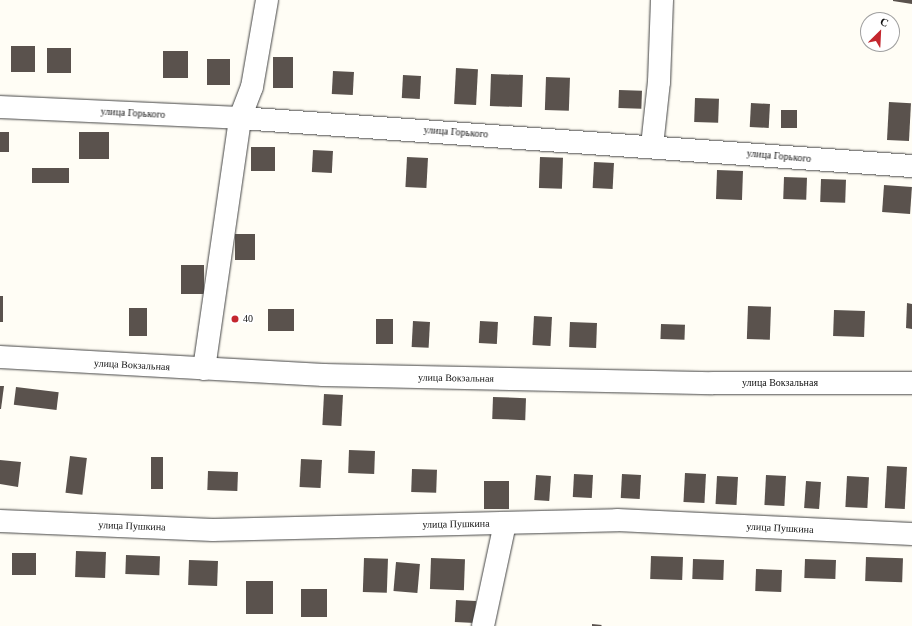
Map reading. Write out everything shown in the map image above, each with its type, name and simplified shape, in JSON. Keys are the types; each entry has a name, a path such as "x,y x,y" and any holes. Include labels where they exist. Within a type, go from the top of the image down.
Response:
{"street":[{"path":"204,369 240,118 252,87 268,0"},
{"path":"652,146 659,82 662,0"},
{"name":"улица Горького","path":"0,107 240,118 652,146 912,166"},
{"name":"улица Вокзальная","path":"0,357 323,375 713,383 912,383"},
{"name":"улица Пушкина","path":"0,521 213,530 617,520 912,534"},
{"path":"483,626 505,523"}],"building":[{"path":"912,0 912,4 893,1"},
{"path":"11,46 35,46 35,72 11,72"},
{"path":"47,48 71,48 71,73 47,73"},
{"path":"163,51 188,51 188,78 163,78"},
{"path":"273,57 293,57 293,88 273,88"},
{"path":"207,59 230,59 230,85 207,85"},
{"path":"456,68 478,69 476,105 454,104"},
{"path":"333,71 354,72 353,95 332,94"},
{"path":"491,74 523,75 522,107 490,106"},
{"path":"403,75 421,76 420,99 402,98"},
{"path":"546,77 570,78 569,111 545,110"},
{"path":"619,90 642,91 641,109 618,108"},
{"path":"695,98 719,99 718,123 694,122"},
{"path":"889,102 911,103 909,141 887,140"},
{"path":"751,103 770,104 769,128 750,127"},
{"path":"781,110 797,110 797,128 781,128"},
{"path":"0,132 9,132 9,152 0,152"},
{"path":"79,132 109,132 109,159 79,159"},
{"path":"251,147 275,147 275,171 251,171"},
{"path":"313,150 333,151 332,173 312,172"},
{"path":"407,157 428,158 426,188 405,187"},
{"path":"540,157 563,158 562,189 539,188"},
{"path":"594,162 614,163 613,189 593,188"},
{"path":"32,168 69,168 69,183 32,183"},
{"path":"717,170 743,171 742,200 716,199"},
{"path":"784,177 807,178 806,200 783,199"},
{"path":"821,179 846,180 845,203 820,202"},
{"path":"884,185 912,187 910,214 882,212"},
{"path":"235,234 255,234 255,260 235,260"},
{"path":"181,265 204,265 204,294 181,294"},
{"path":"0,296 3,296 3,322 0,322"},
{"path":"907,303 912,304 912,329 906,328"},
{"path":"748,306 771,307 770,340 747,339"},
{"path":"129,308 147,308 147,336 129,336"},
{"path":"268,309 294,309 294,331 268,331"},
{"path":"834,310 865,311 864,337 833,336"},
{"path":"534,316 552,317 550,346 532,345"},
{"path":"376,319 393,319 393,344 376,344"},
{"path":"413,321 430,322 429,348 412,347"},
{"path":"480,321 498,322 497,344 479,343"},
{"path":"570,322 597,323 596,348 569,347"},
{"path":"661,324 685,325 684,340 660,339"},
{"path":"0,386 4,386 1,409 0,409"},
{"path":"16,387 59,392 56,410 14,405"},
{"path":"324,394 343,395 341,426 322,425"},
{"path":"493,397 526,398 525,420 492,419"},
{"path":"349,450 375,451 374,474 348,473"},
{"path":"70,456 87,458 82,495 65,493"},
{"path":"151,457 163,457 163,489 151,489"},
{"path":"301,459 322,460 321,488 300,487"},
{"path":"0,460 21,462 18,487 0,484"},
{"path":"887,466 907,467 905,509 885,508"},
{"path":"412,469 437,470 436,493 411,492"},
{"path":"208,471 238,472 237,491 207,490"},
{"path":"685,473 706,474 704,503 683,502"},
{"path":"574,474 593,475 592,498 573,497"},
{"path":"622,474 641,475 640,499 621,498"},
{"path":"536,475 551,476 549,501 534,500"},
{"path":"766,475 786,476 784,506 764,505"},
{"path":"717,476 738,477 737,505 716,504"},
{"path":"847,476 869,477 867,508 845,507"},
{"path":"484,481 509,481 509,509 484,509"},
{"path":"806,481 821,482 819,509 804,508"},
{"path":"76,551 106,552 105,578 75,577"},
{"path":"12,553 36,553 36,575 12,575"},
{"path":"126,555 160,556 159,575 125,574"},
{"path":"651,556 683,557 682,580 650,579"},
{"path":"866,557 903,558 902,582 865,581"},
{"path":"364,558 388,559 387,593 363,592"},
{"path":"431,558 465,559 464,590 430,589"},
{"path":"693,559 724,560 723,580 692,579"},
{"path":"805,559 836,560 835,579 804,578"},
{"path":"189,560 218,561 217,586 188,585"},
{"path":"396,562 420,564 417,593 393,591"},
{"path":"756,569 782,570 781,592 755,591"},
{"path":"246,581 273,581 273,614 246,614"},
{"path":"301,589 327,589 327,617 301,617"},
{"path":"456,600 476,601 475,623 455,622"},
{"path":"592,624 602,625 592,626"}],"place":[{"name":"40","path":"235,319"}]}
